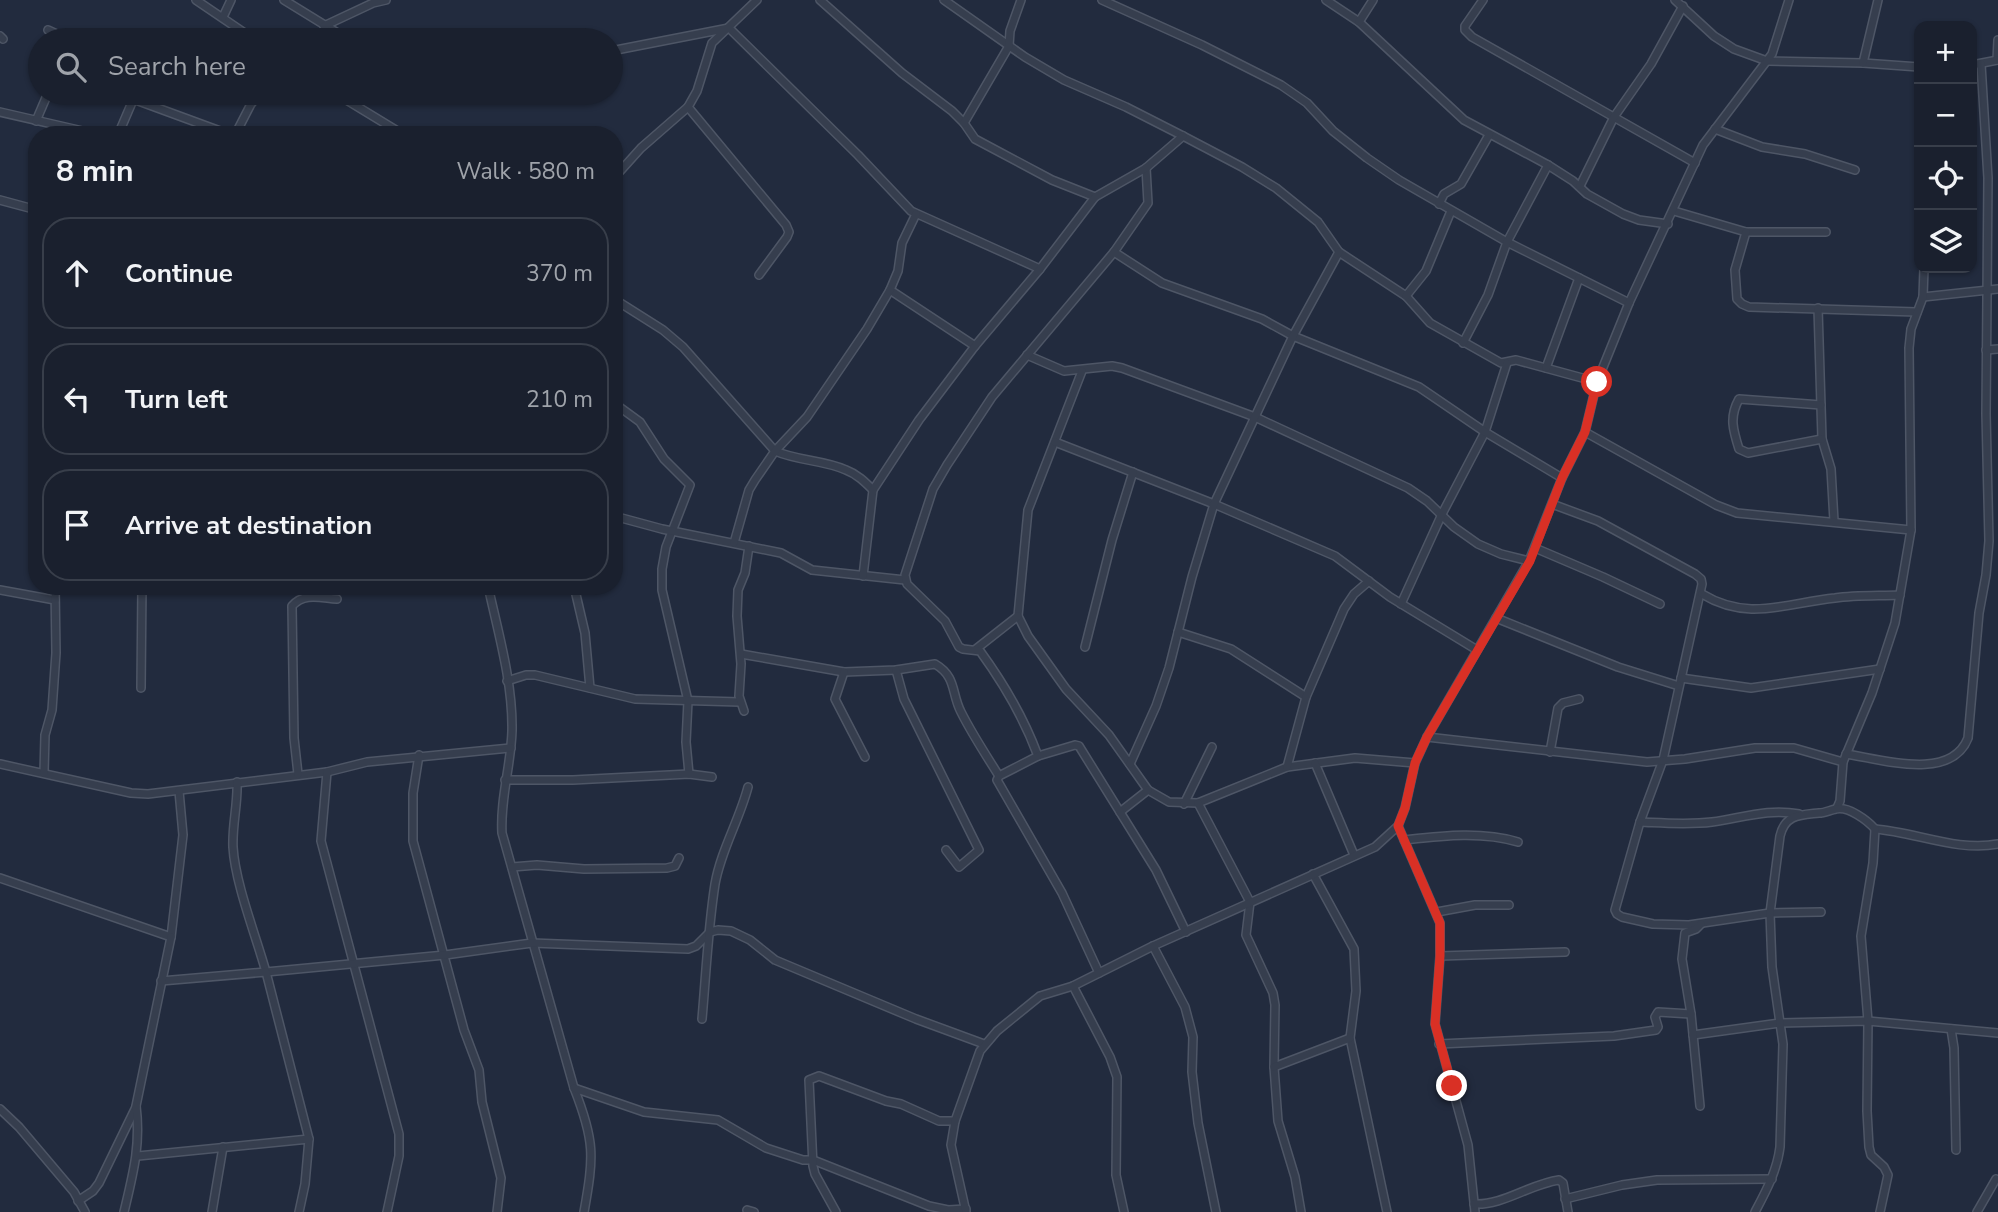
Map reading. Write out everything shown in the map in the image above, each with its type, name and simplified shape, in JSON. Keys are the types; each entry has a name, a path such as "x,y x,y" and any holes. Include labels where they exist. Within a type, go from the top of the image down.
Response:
{"street":[{"path":"196,0 238,28"},
{"path":"223,17 231,0"},
{"path":"284,0 328,28"},
{"path":"324,26 373,1 386,0"},
{"path":"623,168 641,148 688,107 697,91 712,43 757,0"},
{"path":"820,0 902,73 964,123 968,131 983,144 1052,180 1095,197"},
{"path":"944,0 1009,46 1079,89 1126,107 1183,136 1242,167 1298,204 1318,222 1339,252 1406,296 1430,323 1463,343 1501,363 1516,360 1597,382"},
{"path":"964,123 1009,46 1010,31 1021,0"},
{"path":"1101,0 1202,45 1281,85 1307,103 1334,131 1367,158 1439,204 1507,242 1629,303"},
{"path":"1326,0 1359,22 1464,120 1548,165 1580,186 1587,194 1623,214 1639,220 1668,224"},
{"path":"1359,22 1373,0"},
{"path":"1483,0 1465,26 1465,30 1472,37 1695,163"},
{"path":"1675,0 1714,36 1734,48 1767,61 1914,67"},
{"path":"574,1088 644,1112 718,1120 766,1148 803,1160 813,1160 929,1206 966,1210 951,1150 955,1121 970,1073 984,1044 1011,1019 1040,996 1073,986 1153,946 1375,847 1398,826 1415,763 1427,737 1530,561 1562,478 1585,432 1597,382 1629,303 1703,145 1775,47 1789,0"},
{"path":"1863,63 1878,0"},
{"path":"1580,186 1614,117 1651,64 1683,6"},
{"path":"623,49 729,28"},
{"path":"729,28 916,214 1040,269"},
{"path":"1977,65 1997,60 1998,40"},
{"path":"1846,754 1925,765 1947,761 1966,743 1989,541 1986,350 1988,178 1981,65"},
{"path":"36,121 43,105"},
{"path":"122,126 131,105"},
{"path":"158,105 210,126"},
{"path":"238,126 250,105"},
{"path":"355,105 389,126"},
{"path":"688,107 789,232 759,275"},
{"path":"0,112 59,126"},
{"path":"1715,129 1762,147 1805,154 1855,170"},
{"path":"1439,204 1444,194 1461,184 1489,135"},
{"path":"863,576 873,490 919,420 1095,197 1146,168 1183,136"},
{"path":"1463,343 1488,295 1507,242 1548,165"},
{"path":"1018,616 976,649 967,650 959,647 945,621 905,580 933,489 992,397 1114,252 1148,203 1146,168"},
{"path":"1988,178 1998,177"},
{"path":"0,200 28,208"},
{"path":"1406,296 1426,271 1451,211"},
{"path":"1674,211 1745,232 1826,232"},
{"path":"734,543 749,490 775,451 807,417 890,290 898,271 902,243 916,214"},
{"path":"1745,232 1735,270 1737,299 1742,304 1749,307 1917,312"},
{"path":"1114,252 1163,283 1262,319 1293,336 1419,387 1485,432 1562,478"},
{"path":"1130,764 1156,706 1169,668 1214,504 1293,336 1339,252"},
{"path":"1837,808 1843,762 1868,704 1895,623 1911,530 1909,348 1911,329 1923,297 1924,273"},
{"path":"1546,368 1579,278"},
{"path":"1923,297 1998,289"},
{"path":"890,290 975,346"},
{"path":"623,305 663,330 683,347 775,451 788,457 846,470 859,477 873,490"},
{"path":"1818,307 1822,439 1831,469 1834,522"},
{"path":"1986,350 1998,349"},
{"path":"1027,355 1064,371 1112,366 1122,368 1255,417 1408,488 1478,544 1501,554 1530,561"},
{"path":"1401,604 1442,514 1485,432 1507,363"},
{"path":"1082,371 1028,510 1018,616 1028,636 1066,689 1109,735 1148,790 1169,802 1198,803 1287,767 1354,758 1415,763"},
{"path":"1821,405 1739,399 1732,410 1732,427 1739,449 1748,453 1822,439"},
{"path":"623,410 640,422 664,459 690,485 666,547 662,569 662,590 688,701 686,742 689,774"},
{"path":"1585,432 1716,505 1737,513 1911,530"},
{"path":"1988,435 1998,434"},
{"path":"1055,442 1214,504 1335,556 1401,604 1477,650"},
{"path":"1989,456 1998,461"},
{"path":"1085,647 1112,540 1133,472"},
{"path":"1552,504 1598,521 1701,579 1702,594 1663,760 1640,822 1615,910 1617,914 1653,924 1701,924 1770,913 1821,912"},
{"path":"623,518 787,555 812,570 905,580"},
{"path":"744,711 740,702 741,654 737,616 738,590 745,573 749,546"},
{"path":"1535,548 1660,604"},
{"path":"1287,767 1306,696 1344,609 1369,580"},
{"path":"0,590 55,600"},
{"path":"1702,594 1735,608 1757,610 1833,598 1900,595"},
{"path":"44,773 45,735 52,710 55,595"},
{"path":"141,688 142,595"},
{"path":"490,595 507,681 512,727 501,820 502,833 592,1146 593,1165 584,1212"},
{"path":"577,595 585,633 590,688"},
{"path":"298,774 294,738 292,606 306,597 337,599"},
{"path":"1496,618 1618,667 1680,682 1751,688 1880,670"},
{"path":"1178,632 1231,649 1306,696"},
{"path":"976,649 999,677 1028,729 1038,756"},
{"path":"741,654 844,672 896,670 930,664 939,666 954,685 961,713 999,776 997,780 1062,893 1099,973"},
{"path":"896,670 904,699 979,850 960,867 946,850"},
{"path":"844,672 835,699 865,757"},
{"path":"507,681 535,675 635,699 740,702"},
{"path":"1550,752 1558,708 1563,703 1578,699"},
{"path":"1427,737 1647,762 1780,747 1808,750 1843,762"},
{"path":"999,776 1038,756 1079,746 1156,870 1186,932"},
{"path":"1184,804 1212,747"},
{"path":"0,764 131,793 148,794 327,772 367,762 419,755 511,748"},
{"path":"419,755 413,793 413,841 464,1030 478,1070 482,1102 501,1178 497,1212"},
{"path":"1315,763 1354,855"},
{"path":"327,772 321,841 400,1134 399,1156 387,1212"},
{"path":"505,780 573,780 689,774 712,777"},
{"path":"237,782 238,804 233,846 236,869 300,1097 309,1139 305,1184 299,1212"},
{"path":"702,1019 715,884 723,851 742,811 748,788"},
{"path":"1120,812 1148,790"},
{"path":"78,1201 93,1191 99,1183 136,1106 171,937 183,835 179,791"},
{"path":"1198,803 1250,902 1246,936 1273,993 1274,1067 1280,1134 1295,1177 1301,1212"},
{"path":"1640,822 1684,824 1770,811 1800,814 1822,813 1837,808 1859,816 1875,829 1896,830 1981,846 1998,844"},
{"path":"1755,1212 1772,1179 1780,1147 1783,1044 1772,967 1770,913 1782,828 1787,820 1800,814"},
{"path":"1398,826 1440,923 1435,1024 1468,1145 1475,1208 1522,1190 1559,1180 1563,1183 1568,1212"},
{"path":"1875,829 1873,863 1861,936 1868,1021 1869,1147 1871,1155 1884,1167 1888,1175 1880,1212"},
{"path":"1404,840 1438,836 1500,836 1518,842"},
{"path":"512,867 537,865 584,869 667,868 674,866 679,858"},
{"path":"1313,874 1353,949 1356,991 1350,1038 1387,1212"},
{"path":"0,878 171,937"},
{"path":"1437,912 1475,905 1509,905"},
{"path":"1700,1106 1691,1014 1682,960 1684,935 1701,924"},
{"path":"161,981 445,955 532,943 681,949 696,946 710,932 724,929 740,934 775,960 916,1020 984,1044"},
{"path":"1153,946 1185,1007 1193,1037 1192,1072 1198,1123 1216,1212"},
{"path":"1440,956 1565,953"},
{"path":"1073,986 1110,1057 1117,1077 1116,1175 1124,1212"},
{"path":"1439,1044 1614,1037 1656,1030 1658,1027 1655,1017 1658,1012 1691,1014"},
{"path":"1693,1035 1780,1023 1868,1021 1998,1033"},
{"path":"1951,1029 1954,1048 1956,1150"},
{"path":"1274,1067 1350,1038"},
{"path":"836,1212 815,1174 808,1084 814,1077 828,1079 901,1104 939,1121 955,1121"},
{"path":"124,1212 138,1156 136,1106"},
{"path":"0,1109 27,1136 74,1192 85,1212"},
{"path":"138,1156 309,1139"},
{"path":"212,1212 223,1147"},
{"path":"1565,1199 1622,1185 1657,1180 1772,1179"},
{"path":"1977,1212 1996,1179"}],"route":[{"path":"1452,1086 1435,1024 1440,923 1398,826 1415,763 1427,737 1530,561 1562,478 1585,432 1597,382"}]}
